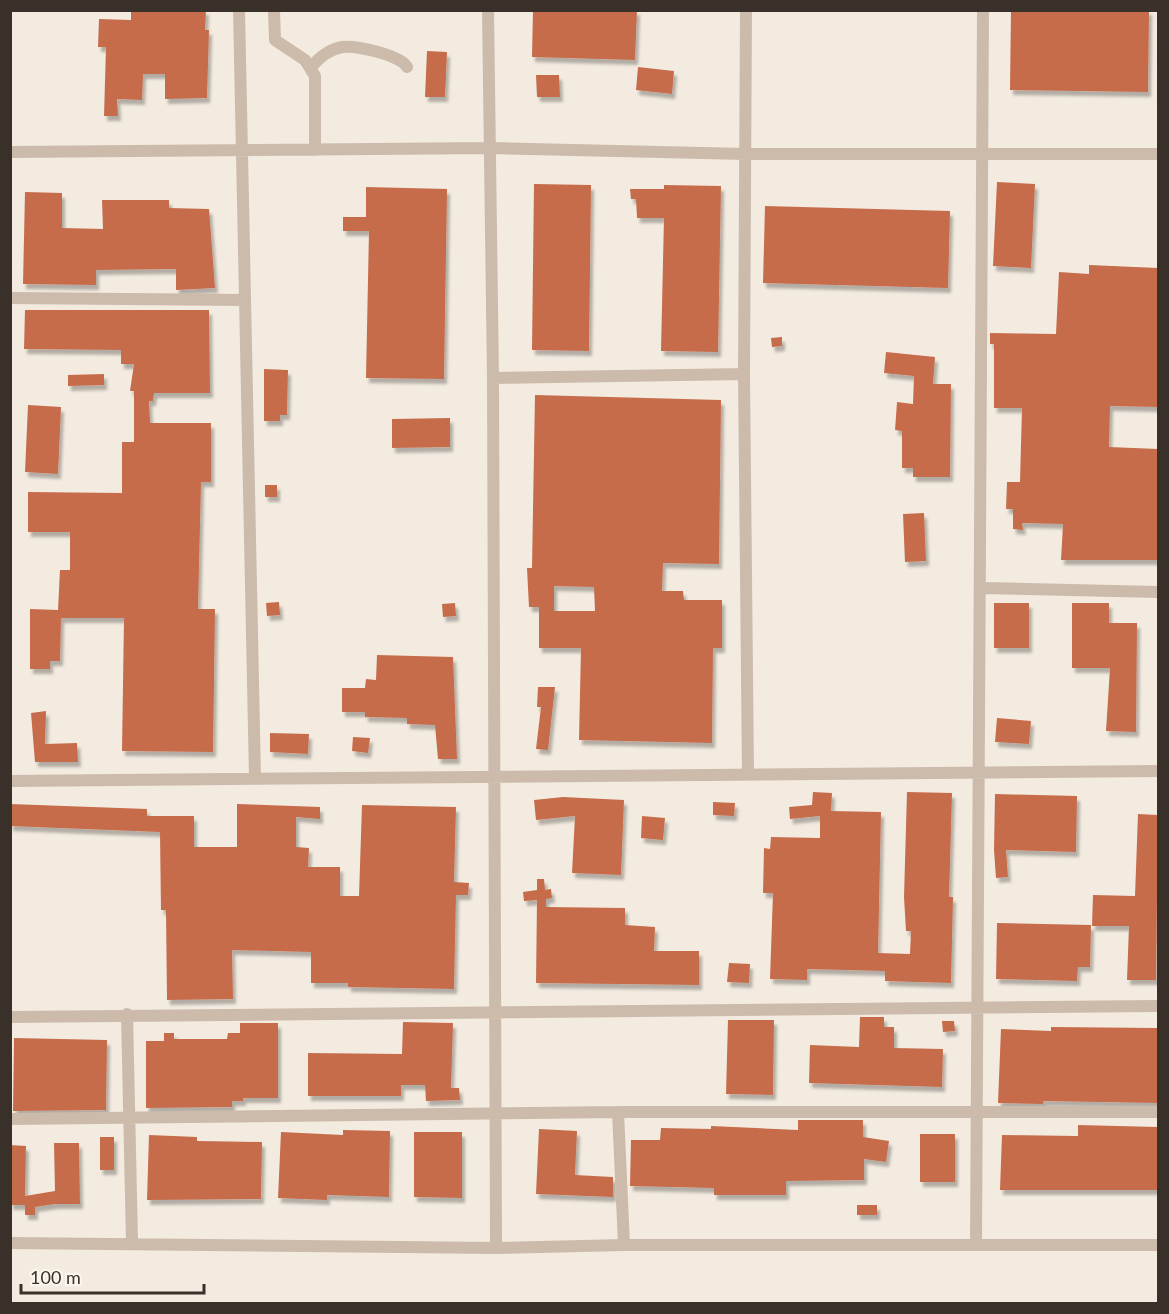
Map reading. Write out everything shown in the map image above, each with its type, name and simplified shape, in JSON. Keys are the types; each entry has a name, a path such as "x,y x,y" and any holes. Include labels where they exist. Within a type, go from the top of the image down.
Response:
{"street":[{"path":"239,10 255,778"},
{"path":"274,10 275,40 311,67 315,76 315,150"},
{"path":"488,10 493,378 496,1248"},
{"path":"746,10 744,374 748,774"},
{"path":"976,1245 983,10"},
{"path":"311,67 321,57 342,47 398,57 407,67"},
{"path":"10,152 491,148 746,154 1158,154"},
{"path":"10,298 244,300"},
{"path":"493,378 744,374"},
{"path":"981,588 1158,592"},
{"path":"10,781 1158,771"},
{"path":"10,1017 127,1014 1158,1006"},
{"path":"127,1014 132,1242"},
{"path":"10,1119 618,1112 976,1110 1158,1112"},
{"path":"618,1112 624,1245"},
{"path":"10,1243 132,1242 496,1248 624,1245 1158,1245"}],"building":[{"path":"131,10 206,10 205,30 209,30 207,98 165,99 165,74 143,74 142,100 117,99 118,116 104,116 106,47 98,47 99,19 131,20"},
{"path":"533,10 637,10 635,60 532,57"},
{"path":"1011,10 1149,10 1148,92 1010,90"},
{"path":"427,51 447,52 445,97 425,97"},
{"path":"638,67 674,71 672,94 636,90"},
{"path":"536,75 559,75 560,97 537,97"},
{"path":"997,182 1035,184 1031,268 993,266"},
{"path":"534,184 591,185 589,351 532,350"},
{"path":"664,185 721,186 718,352 661,351 664,218 637,218 636,199 631,199 630,189 664,189"},
{"path":"366,187 447,189 444,379 366,378 369,231 343,231 343,217 366,217"},
{"path":"25,192 62,193 62,228 103,229 102,200 169,200 169,208 209,209 215,288 176,290 176,269 96,270 96,285 23,284"},
{"path":"765,206 950,211 948,288 763,283"},
{"path":"1089,265 1158,268 1158,407 1110,406 1109,447 1158,449 1158,560 1061,560 1063,524 1022,523 1023,530 1013,529 1013,509 1006,509 1007,482 1020,482 1022,408 994,408 994,344 990,344 990,333 1056,334 1059,272 1089,274"},
{"path":"25,310 209,310 210,393 154,393 153,401 149,401 150,423 211,423 211,482 201,482 198,609 215,609 213,752 122,751 124,618 61,618 60,661 50,661 50,669 30,669 30,609 58,610 60,570 70,570 70,532 28,532 28,492 122,493 122,442 134,442 134,391 130,391 134,364 121,364 121,350 24,349"},
{"path":"782,337 782,346 772,347 771,338"},
{"path":"886,352 935,357 933,384 951,384 950,477 913,477 913,468 902,468 902,431 895,430 897,402 913,404 914,376 884,373"},
{"path":"264,369 288,370 287,415 280,415 280,421 264,421"},
{"path":"104,374 104,385 68,386 68,375"},
{"path":"535,395 721,400 719,564 663,563 662,591 683,591 684,600 722,600 722,648 713,648 712,743 579,740 581,648 539,648 539,607 529,607 527,568 532,568","holes":["554,586 594,587 595,611 554,611"]},
{"path":"28,405 61,407 58,474 25,472"},
{"path":"450,418 450,447 392,448 392,419"},
{"path":"265,485 277,485 277,497 265,497"},
{"path":"924,513 926,561 905,562 903,514"},
{"path":"279,602 280,615 267,616 266,603"},
{"path":"455,603 456,616 443,617 442,604"},
{"path":"994,603 1029,603 1029,648 994,648"},
{"path":"1072,603 1109,603 1109,623 1137,623 1136,732 1106,731 1110,668 1072,668"},
{"path":"377,655 453,657 457,759 438,759 435,725 407,724 407,718 365,717 365,712 342,712 342,688 365,688 366,679 376,680"},
{"path":"538,687 555,687 548,750 536,749 541,707 537,707"},
{"path":"46,711 45,744 77,743 78,762 35,762 31,713"},
{"path":"997,718 1031,721 1029,744 995,742"},
{"path":"270,733 309,734 308,754 270,752"},
{"path":"353,737 370,738 368,753 352,751"},
{"path":"813,792 832,793 831,811 881,812 878,953 910,954 911,931 906,931 904,897 907,792 952,793 949,897 953,897 951,983 885,981 885,971 807,969 807,980 770,979 773,893 763,893 764,848 770,849 771,837 820,838 820,816 790,819 789,807 812,805"},
{"path":"995,794 1077,796 1076,852 1006,850 1008,877 996,878"},
{"path":"563,797 624,800 621,875 572,873 575,816 536,820 534,800"},
{"path":"713,802 735,803 734,816 713,815"},
{"path":"10,804 147,809 147,816 194,816 194,847 237,847 237,804 320,807 320,819 296,817 296,847 309,848 308,867 340,867 340,896 359,896 362,805 456,807 454,882 469,883 468,895 456,895 454,989 348,987 348,983 311,983 311,952 232,950 233,999 167,1000 166,910 161,910 160,832 10,826"},
{"path":"1138,814 1158,815 1156,980 1127,980 1129,926 1092,926 1093,895 1135,896"},
{"path":"642,816 665,818 663,840 641,838"},
{"path":"537,879 544,879 545,890 551,889 552,898 546,899 546,907 625,908 625,925 655,927 654,951 699,951 699,985 536,983 537,900 524,901 523,892 537,890"},
{"path":"997,923 1091,925 1090,967 1078,967 1077,981 996,979"},
{"path":"729,963 750,964 749,983 727,982"},
{"path":"860,1017 884,1017 884,1027 894,1027 894,1048 943,1049 942,1087 809,1083 810,1045 859,1047"},
{"path":"728,1020 774,1020 773,1095 726,1094"},
{"path":"942,1021 954,1021 955,1031 943,1032"},
{"path":"403,1022 453,1023 451,1088 459,1088 460,1100 426,1101 425,1085 401,1085 401,1096 308,1096 308,1053 402,1054"},
{"path":"240,1023 278,1023 278,1098 243,1098 243,1101 232,1101 232,1107 146,1108 146,1041 164,1041 164,1033 174,1033 174,1039 227,1039 228,1033 240,1033"},
{"path":"1051,1027 1157,1028 1158,1103 1043,1101 1043,1104 998,1103 1001,1029 1051,1031"},
{"path":"14,1038 107,1040 106,1110 13,1111"},
{"path":"798,1120 863,1120 863,1137 889,1141 886,1162 864,1159 864,1180 786,1181 786,1195 714,1195 714,1188 630,1186 631,1140 660,1140 661,1128 711,1129 711,1126 798,1130"},
{"path":"1078,1125 1158,1127 1158,1190 1000,1190 1002,1135 1078,1136"},
{"path":"539,1129 577,1131 575,1175 613,1177 613,1197 536,1194"},
{"path":"343,1130 390,1131 389,1197 327,1195 327,1200 278,1198 281,1132 343,1135"},
{"path":"414,1132 462,1132 462,1198 414,1197"},
{"path":"920,1134 955,1134 955,1182 920,1182"},
{"path":"149,1135 197,1137 197,1141 262,1142 261,1199 147,1200"},
{"path":"100,1137 114,1137 114,1170 100,1170"},
{"path":"54,1143 79,1143 80,1204 35,1207 35,1215 25,1215 25,1205 10,1205 10,1145 26,1146 25,1196 55,1191"},
{"path":"857,1205 877,1205 877,1215 857,1215"}]}
